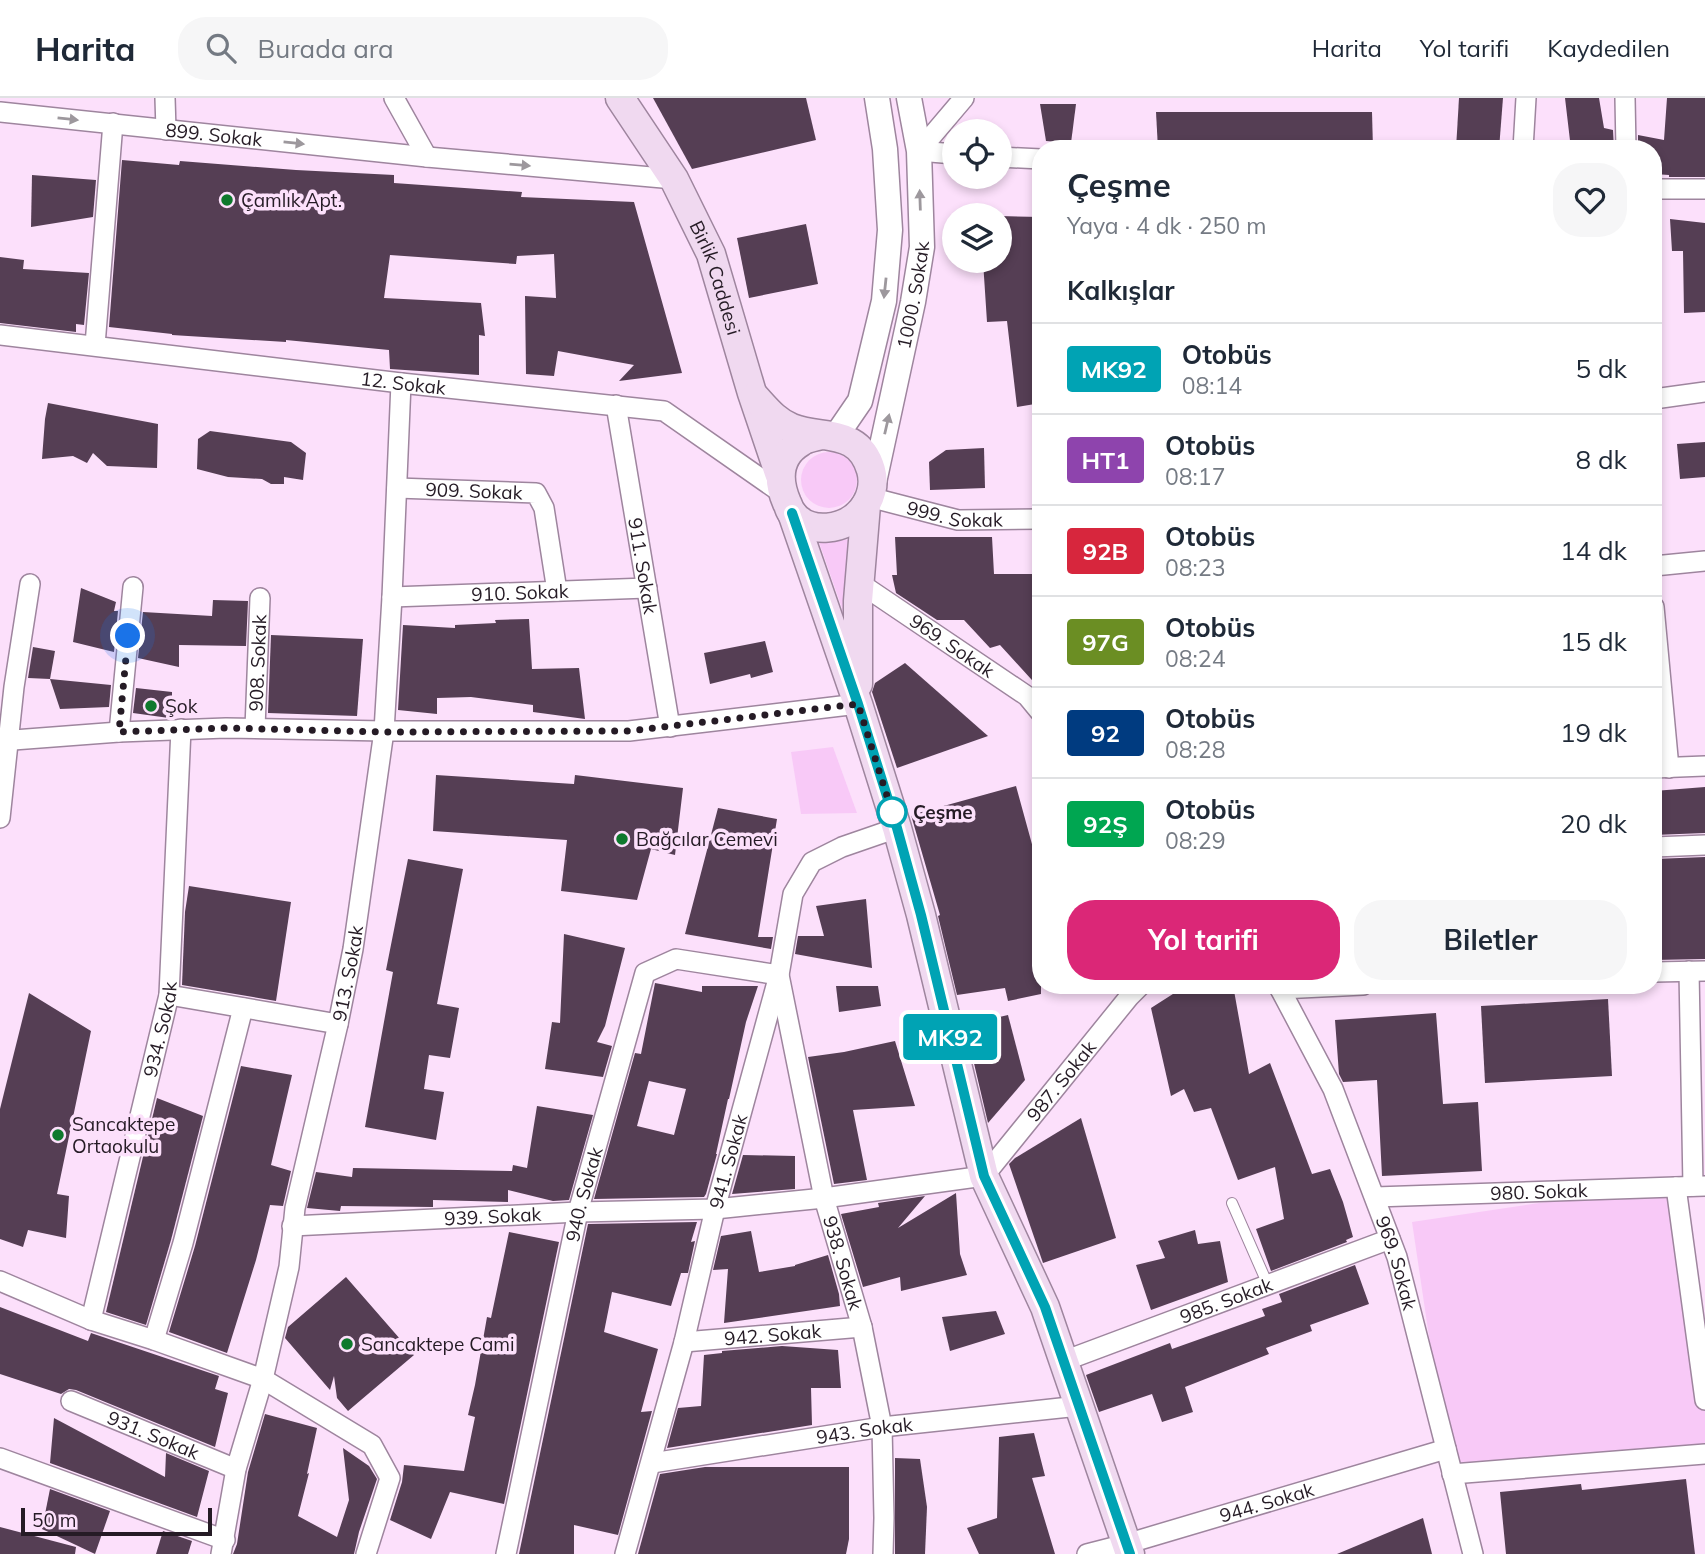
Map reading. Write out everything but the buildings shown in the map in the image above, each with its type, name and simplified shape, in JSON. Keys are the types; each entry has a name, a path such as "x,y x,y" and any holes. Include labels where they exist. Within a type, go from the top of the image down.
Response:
{"main road":[{"name":"Birlik Caddesi","path":"620,98 674,178 711,254 752,393 858,704 897,828 921,915 984,1176 1045,1307 1128,1549"},
{"path":"752,393 773,417 791,428 847,439 859,447 869,460 873,475 869,498 857,516 830,528 802,522 785,493 784,459 802,440 828,436"},
{"name":"Birlik Caddesi","path":"858,704 858,601 869,498"}],"street":[{"path":"165,98 166,130"},
{"path":"394,98 427,157"},
{"path":"828,436 860,401 884,301 890,230 885,149 877,98"},
{"name":"1000. Sokak","path":"869,498 913,302 922,247 919,151 909,98"},
{"path":"919,151 964,98"},
{"path":"1524,140 1526,98"},
{"path":"1625,98 1626,140"},
{"name":"899. Sokak","path":"0,112 39,107 113,123 166,130 427,157 674,178"},
{"path":"95,345 113,123"},
{"path":"919,151 942,153"},
{"path":"1012,157 1032,158"},
{"path":"1662,189 1705,189"},
{"name":"12. Sokak","path":"0,335 664,411 785,493"},
{"name":"913. Sokak","path":"223,1547 236,1468 263,1378 289,1267 292,1226 354,949 384,732 401,383"},
{"path":"1662,398 1705,392"},
{"name":"911. Sokak","path":"617,405 670,727"},
{"name":"909. Sokak","path":"397,488 536,493 544,509 556,591"},
{"name":"999. Sokak","path":"869,498 958,520 1032,519"},
{"path":"1662,565 1705,561"},
{"path":"0,818 3,741 30,584"},
{"name":"969. Sokak","path":"860,584 1027,696 1032,702"},
{"path":"119,732 132,587"},
{"name":"910. Sokak","path":"392,597 647,588"},
{"name":"908. Sokak","path":"255,729 260,598"},
{"path":"3,741 181,729 629,731 858,704"},
{"name":"934. Sokak","path":"91,1320 169,995 181,729"},
{"path":"1662,768 1705,766"},
{"name":"941. Sokak","path":"625,1554 652,1463 715,1209 779,975 793,894 811,862 842,847 897,828"},
{"path":"1662,847 1705,845"},
{"name":"940. Sokak","path":"506,1554 579,1212 645,974 676,959 779,975"},
{"path":"1662,972 1697,971 1692,1186 1705,1399"},
{"name":"938. Sokak","path":"779,975 824,1198 862,1327 882,1427 883,1554"},
{"name":"987. Sokak","path":"984,1176 1128,994"},
{"name":"969. Sokak","path":"1283,994 1333,1089 1397,1257 1473,1554"},
{"path":"169,995 338,1024"},
{"path":"154,1340 183,1243 243,1008"},
{"name":"939. Sokak","path":"292,1226 579,1212 715,1209 824,1198 984,1176"},
{"name":"980. Sokak","path":"1375,1197 1692,1186"},
{"name":"985. Sokak","path":"1064,1361 1390,1239"},
{"path":"0,1280 91,1320 263,1378 372,1445 390,1478 366,1554"},
{"name":"942. Sokak","path":"684,1342 862,1327"},
{"name":"931. Sokak","path":"71,1401 236,1468"},
{"name":"943. Sokak","path":"652,1463 882,1427 1079,1406"},
{"name":"944. Sokak","path":"1087,1554 1128,1549 1446,1449"},
{"path":"1452,1474 1705,1454"},
{"path":"0,1458 223,1547"}],"lane":[{"path":"1232,1203 1268,1285"}],"shaded area":[{"path":"824,452 834,452 849,460 855,469 855,491 849,500 834,508 824,508 806,496 801,485 801,475 813,457"},
{"path":"854,539 845,617 819,542"},
{"path":"833,747 857,813 801,814 791,752"},
{"path":"1680,1182 1705,1350 1705,1448 1451,1485 1412,1222"}],"bus line":[{"name":"MK92","path":"792,513 858,704 897,828 921,915 984,1176 1045,1307 1130,1554"}],"place":[{"name":"Çamlık Apt.","path":"227,200"},
{"name":"Şok","path":"151,706"},
{"name":"Çeşme","path":"892,812"},
{"name":"Bağcılar Cemevi","path":"622,839"},
{"name":"Sancaktepe Ortaokulu","path":"58,1135"},
{"name":"Sancaktepe Cami","path":"347,1344"}],"route":[{"path":"128,636 119,732 226,728 384,732 629,731 858,704 892,812"}]}
